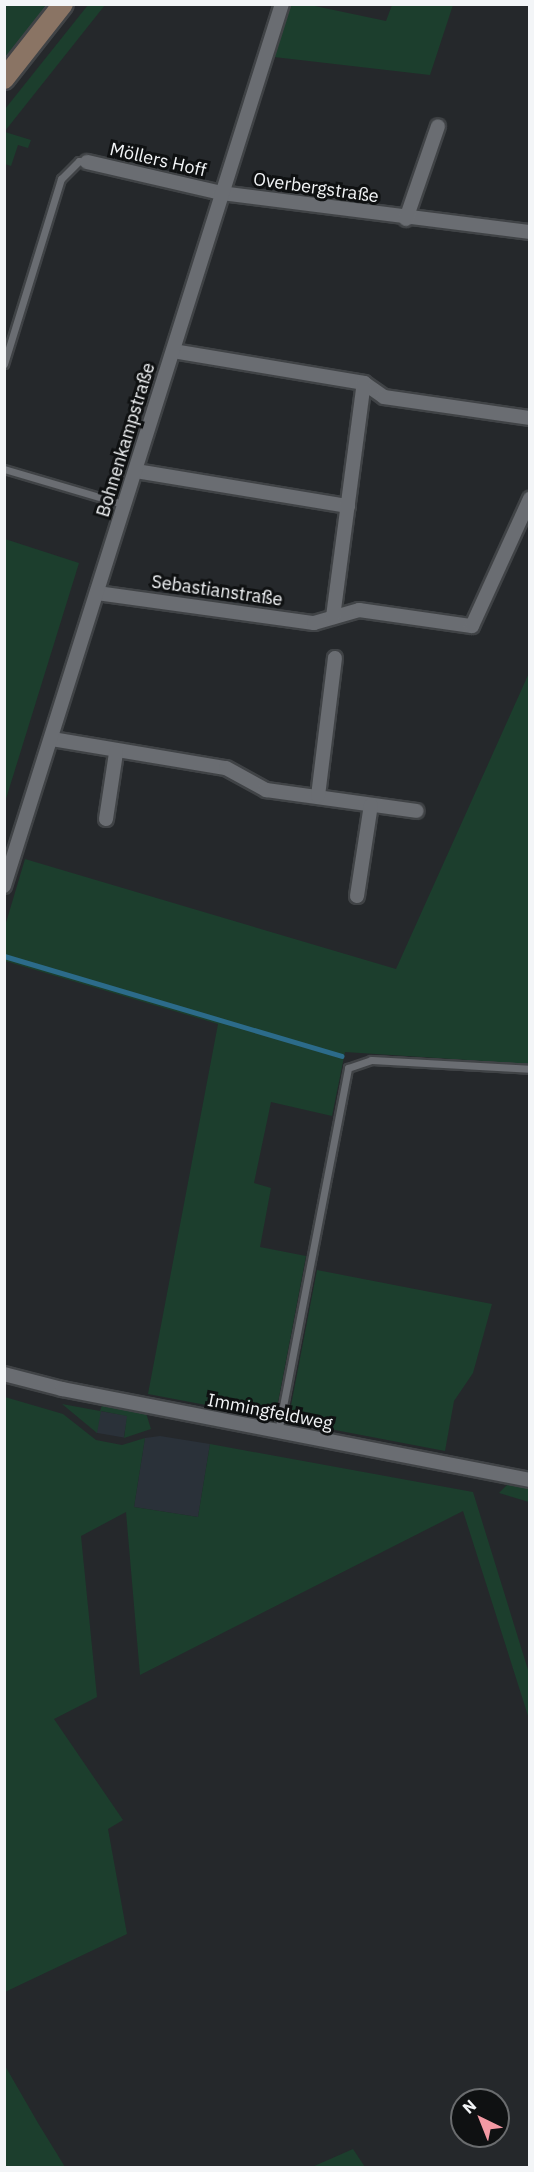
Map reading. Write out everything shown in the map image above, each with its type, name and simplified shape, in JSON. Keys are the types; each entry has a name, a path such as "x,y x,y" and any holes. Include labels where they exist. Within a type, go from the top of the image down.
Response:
{"street":[{"path":"4,79 63,4"},
{"name":"Bohnenkampstraße","path":"4,886 126,505 221,193 282,4"},
{"path":"406,219 438,126"},
{"name":"Möllers Hoff","path":"87,162 221,193"},
{"name":"Overbergstraße","path":"221,193 406,219 530,232"},
{"path":"173,351 364,383 384,397 530,418"},
{"path":"333,617 364,383"},
{"path":"136,471 348,506"},
{"name":"Sebastianstraße","path":"97,593 314,622 359,610 472,626 530,499"},
{"path":"318,796 335,658"},
{"path":"52,739 116,753 226,768 266,790 417,811"},
{"path":"106,819 116,753"},
{"path":"357,896 371,805"},
{"name":"Immingfeldweg","path":"4,1374 278,1432 530,1480"}],"lane":[{"path":"4,364 61,179 71,166 87,162"},
{"path":"4,469 126,505"},
{"path":"278,1432 348,1068 370,1060 530,1070"}],"shaded area":[{"path":"100,1411 128,1416 124,1438 96,1433"},
{"path":"160,1436 210,1444 198,1517 134,1507 145,1438"}],"green space":[{"path":"4,5 55,5 4,67"},
{"path":"88,5 105,5 5,131 5,109"},
{"path":"291,5 310,5 386,21 392,5 453,5 430,75 274,57"},
{"path":"5,132 31,140 28,148 18,145 11,166 5,164"},
{"path":"4,539 79,563 5,802"},
{"path":"529,673 529,1064 345,1052 332,1116 271,1102 254,1183 271,1188 260,1247 306,1256 275,1418 148,1394 218,1024 5,961 5,926 25,859 396,969"},
{"path":"317,1270 492,1304 473,1373 454,1401 445,1451 288,1421"},
{"path":"5,1397 63,1414 96,1440 122,1445 145,1438 134,1507 198,1517 210,1444 473,1492 529,1673 529,1719 463,1511 140,1675 126,1512 81,1536 97,1697 54,1719 123,1820 108,1829 127,1934 5,1992"},
{"path":"62,1404 100,1411 102,1405 146,1413 151,1429 124,1438 127,1416 101,1411 97,1433"},
{"path":"509,1483 529,1487 529,1502 499,1493"},
{"path":"4,2064 38,2123 65,2167 5,2167"},
{"path":"353,2149 365,2167 312,2167"}],"waterway":[{"path":"4,956 342,1056"}]}
